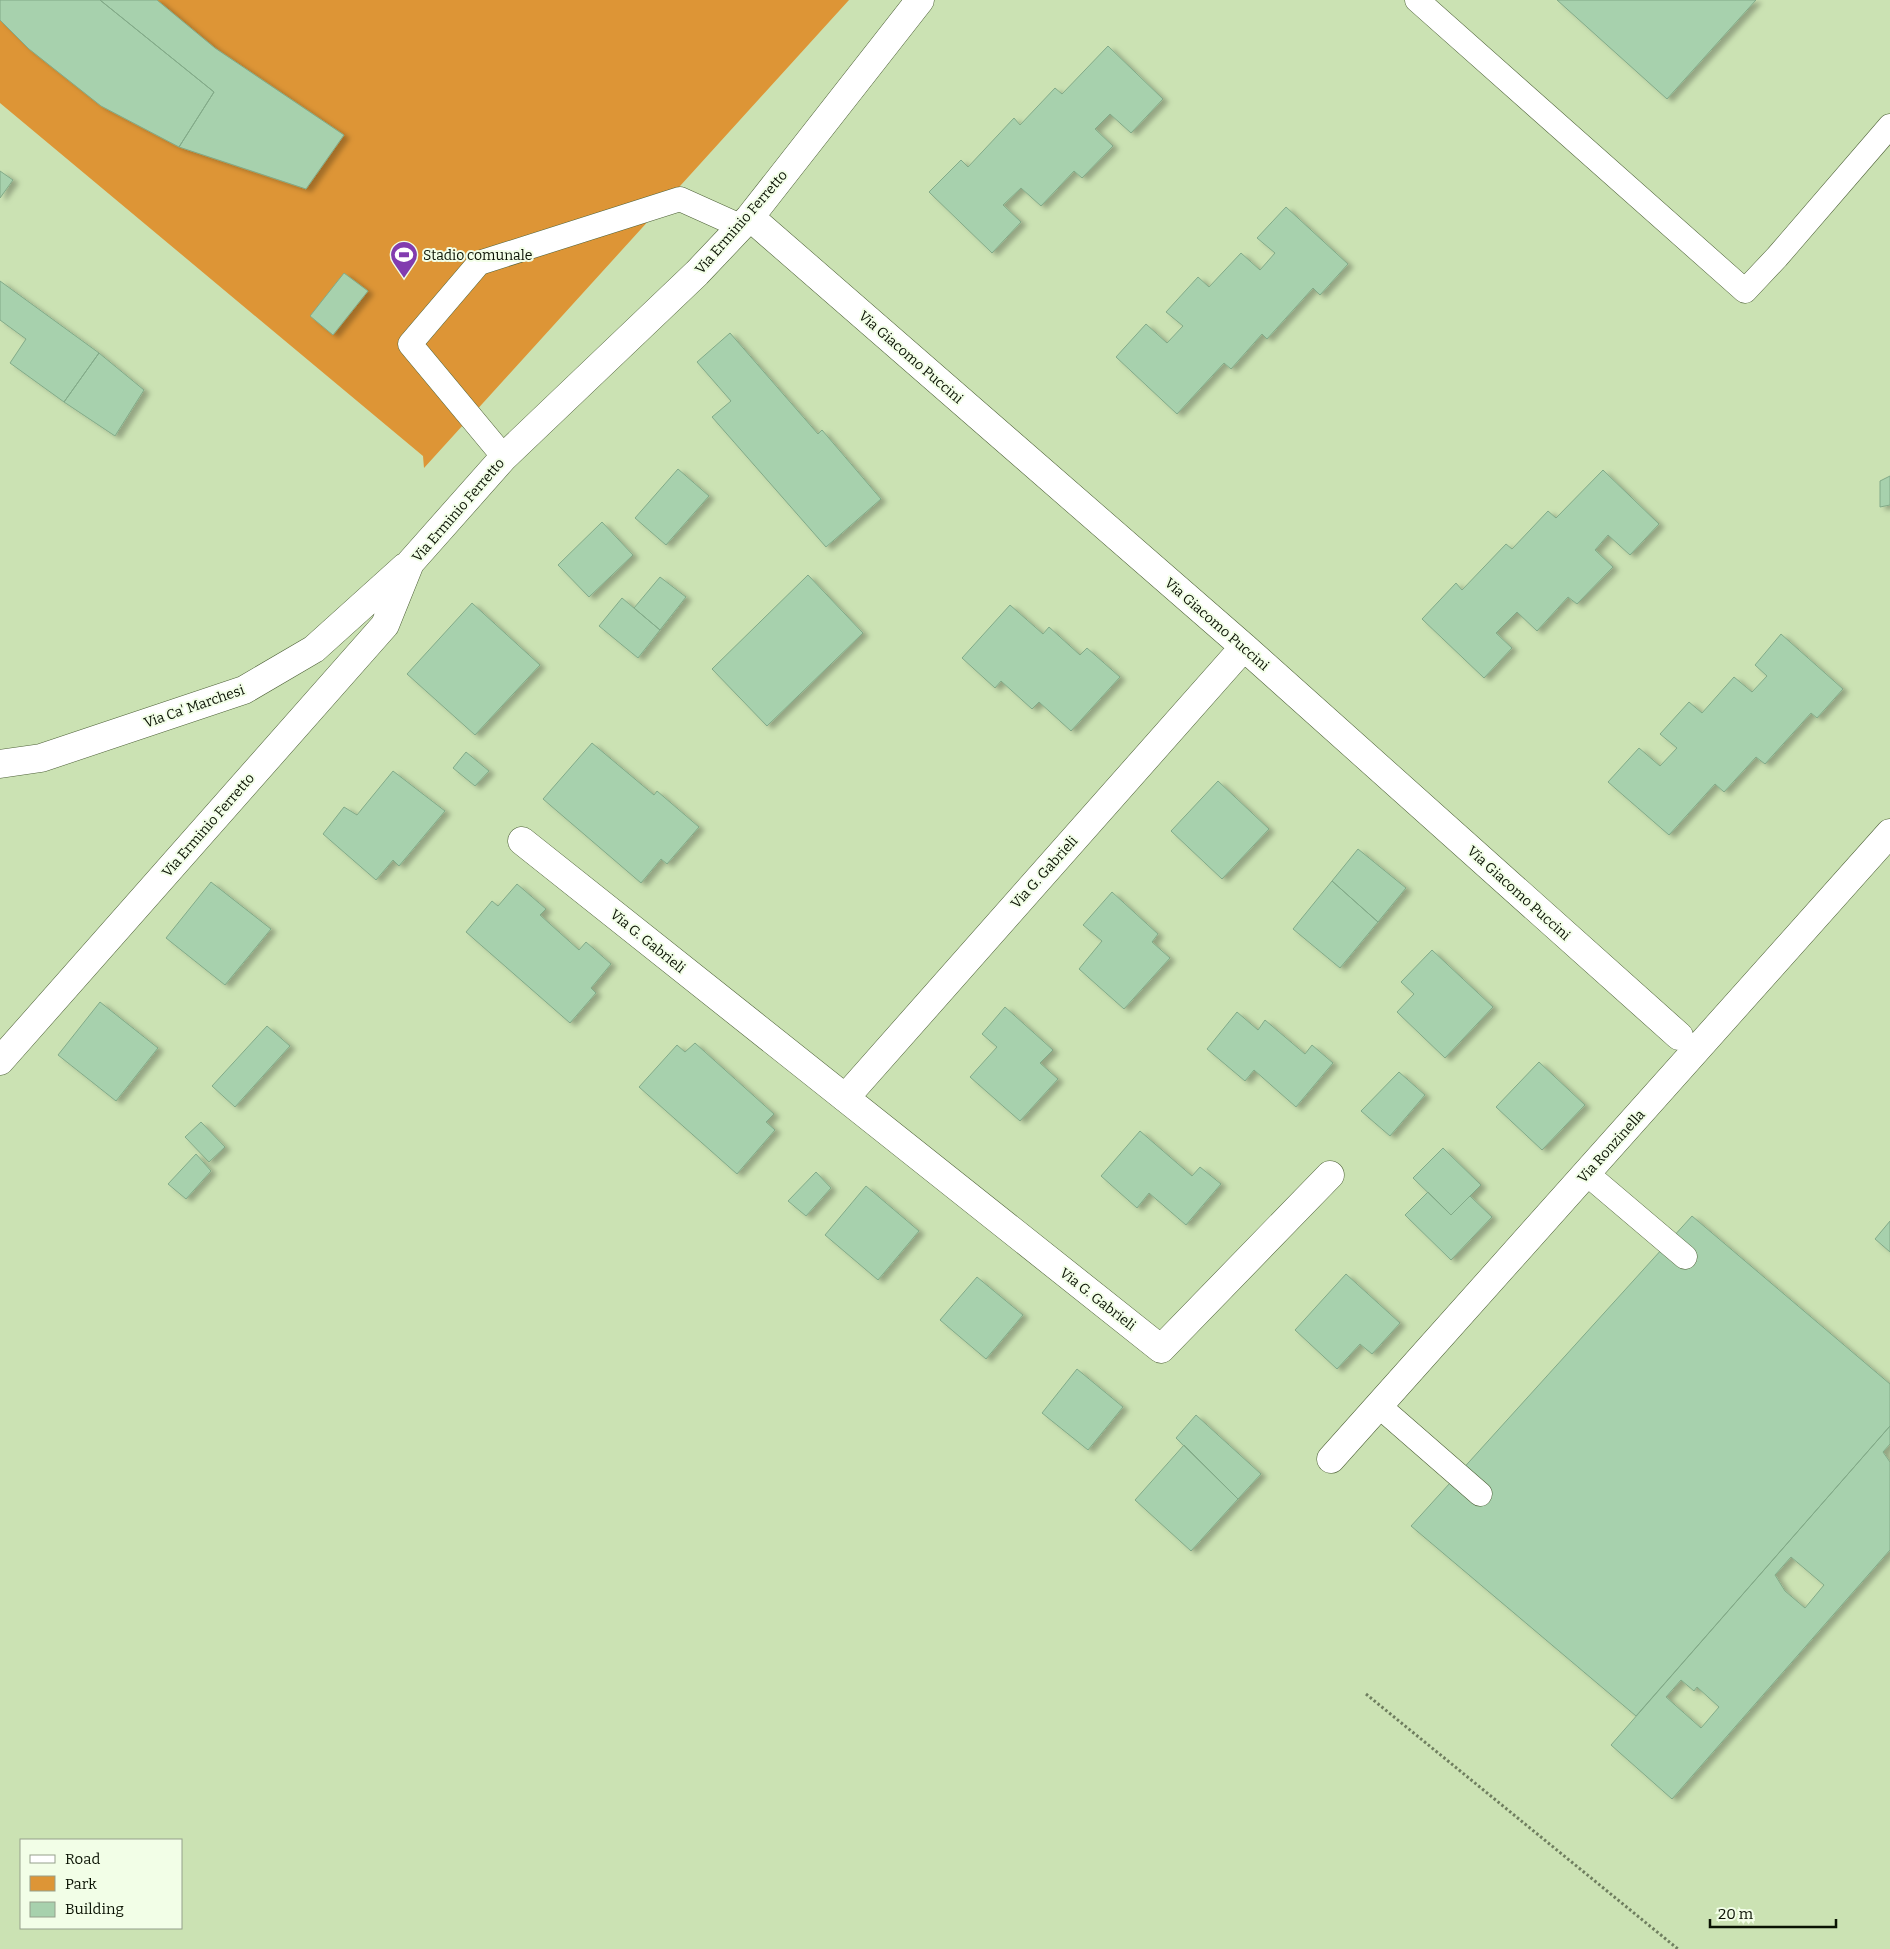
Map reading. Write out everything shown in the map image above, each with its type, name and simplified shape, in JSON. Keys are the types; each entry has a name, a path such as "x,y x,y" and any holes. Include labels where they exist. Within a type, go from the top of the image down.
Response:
{"street":[{"name":"Via Erminio Ferretto","path":"0,1061 385,625 410,563 504,457 697,273 745,221 920,0"},
{"name":"Via Giacomo Puccini","path":"745,221 1244,647 1679,1036"},
{"name":"Via Ca' Marchesi","path":"0,764 41,758 244,690 314,649 410,563"},
{"name":"Via G. Gabrieli","path":"845,1098 1244,647"},
{"name":"Via Ronzinella","path":"1331,1459 1890,833"},
{"name":"Via G. Gabrieli","path":"522,841 1161,1349 1330,1175"}],"lane":[{"path":"1417,0 1745,291 1777,257 1890,126"},
{"path":"504,457 410,344 479,263 680,199 745,221"},
{"path":"1586,1174 1685,1257"},
{"path":"1379,1406 1480,1494"}],"path":[{"path":"1366,1694 1678,1949"}],"green space":[{"name":"Stadio comunale","path":"0,0 849,0 424,468 423,456 0,103"}],"building":[{"path":"0,0 100,0 214,92 179,147 101,106 29,49 0,20"},
{"path":"100,0 157,0 215,48 344,135 306,189 179,147 214,92"},
{"path":"1557,0 1756,0 1667,99"},
{"path":"1108,46 1163,99 1131,133 1110,114 1095,129 1113,146 1082,178 1074,171 1041,206 1021,188 1003,205 1021,222 992,253 929,192 961,160 968,167 1014,118 1020,125 1055,88 1062,94"},
{"path":"0,171 13,180 0,198"},
{"path":"1286,207 1348,264 1320,295 1313,288 1267,339 1262,334 1231,369 1224,363 1177,414 1116,357 1146,324 1167,343 1183,326 1166,312 1198,277 1209,287 1241,253 1260,270 1275,253 1257,238"},
{"path":"344,273 368,291 333,335 310,316"},
{"path":"0,281 99,353 64,402 10,363 26,339 0,320"},
{"path":"730,333 818,434 822,430 881,499 826,547 712,417 731,401 697,362"},
{"path":"99,353 144,390 115,436 64,402"},
{"path":"678,469 709,496 666,545 635,518"},
{"path":"1603,470 1659,524 1630,555 1608,535 1595,550 1613,567 1577,604 1568,597 1537,631 1517,612 1496,633 1512,648 1484,678 1422,619 1456,583 1462,590 1506,544 1512,549 1548,511 1556,518"},
{"path":"1890,476 1890,505 1880,507 1880,481"},
{"path":"602,522 633,555 589,597 558,565"},
{"path":"808,575 863,633 767,726 712,669"},
{"path":"660,577 686,597 660,630 634,608"},
{"path":"622,598 660,630 638,658 599,626"},
{"path":"472,603 540,665 475,735 407,674"},
{"path":"1010,605 1043,634 1049,627 1080,655 1087,648 1120,677 1071,731 1039,702 1032,709 1001,681 995,688 962,658"},
{"path":"1781,634 1843,689 1817,718 1811,713 1765,764 1756,757 1724,792 1715,784 1669,835 1608,782 1639,748 1660,766 1677,748 1660,734 1689,702 1702,713 1734,677 1752,692 1767,676 1755,665"},
{"path":"592,743 654,795 657,791 699,827 667,864 661,859 641,883 543,799"},
{"path":"466,752 489,771 475,786 453,768"},
{"path":"393,771 445,811 399,866 393,860 376,880 323,834 344,807 357,815"},
{"path":"1218,781 1269,829 1222,879 1171,831"},
{"path":"1358,849 1406,888 1378,922 1332,881"},
{"path":"1332,881 1378,922 1340,968 1293,929"},
{"path":"211,882 271,929 225,985 166,938"},
{"path":"517,884 546,909 540,915 579,950 586,942 611,964 591,988 596,993 570,1023 466,932 492,901 498,906"},
{"path":"1112,892 1158,934 1152,942 1170,958 1124,1009 1079,969 1102,941 1083,925"},
{"path":"1432,950 1493,1007 1445,1058 1397,1012 1414,994 1401,982"},
{"path":"100,1002 158,1048 116,1101 58,1055"},
{"path":"1005,1007 1053,1050 1040,1063 1058,1079 1020,1121 970,1077 997,1047 982,1034"},
{"path":"1237,1012 1258,1030 1265,1020 1305,1054 1312,1045 1333,1063 1296,1107 1254,1070 1245,1081 1207,1049"},
{"path":"267,1026 290,1046 235,1107 212,1086"},
{"path":"695,1043 774,1114 766,1122 775,1130 737,1174 639,1087 677,1045 685,1052"},
{"path":"1539,1062 1585,1105 1542,1150 1496,1107"},
{"path":"1399,1072 1425,1095 1390,1136 1361,1111"},
{"path":"201,1122 225,1147 209,1162 185,1137"},
{"path":"1140,1131 1192,1176 1200,1167 1221,1184 1186,1225 1149,1193 1137,1208 1101,1176"},
{"path":"1443,1148 1481,1185 1451,1215 1413,1178"},
{"path":"196,1154 211,1171 186,1199 168,1184"},
{"path":"816,1172 831,1188 806,1216 788,1201"},
{"path":"866,1186 919,1231 878,1280 825,1235"},
{"path":"1428,1192 1451,1215 1470,1196 1492,1217 1451,1260 1405,1215"},
{"path":"1692,1216 1890,1384 1890,1426 1636,1716 1411,1526"},
{"path":"1890,1221 1890,1252 1875,1239"},
{"path":"1346,1274 1400,1323 1372,1354 1360,1344 1337,1369 1295,1330"},
{"path":"977,1277 1023,1315 986,1359 940,1320"},
{"path":"1077,1369 1123,1407 1088,1450 1042,1413"},
{"path":"1196,1415 1261,1474 1238,1499 1176,1438"},
{"path":"1890,1426 1890,1444 1883,1452 1890,1462 1890,1550 1672,1799 1611,1745","holes":["1791,1557 1824,1585 1805,1608 1785,1591 1775,1575","1681,1680 1694,1691 1697,1687 1719,1707 1701,1728 1666,1697"]},
{"path":"1184,1445 1238,1499 1191,1551 1135,1500"}],"place":[{"name":"Stadio comunale","path":"404,279"}]}
